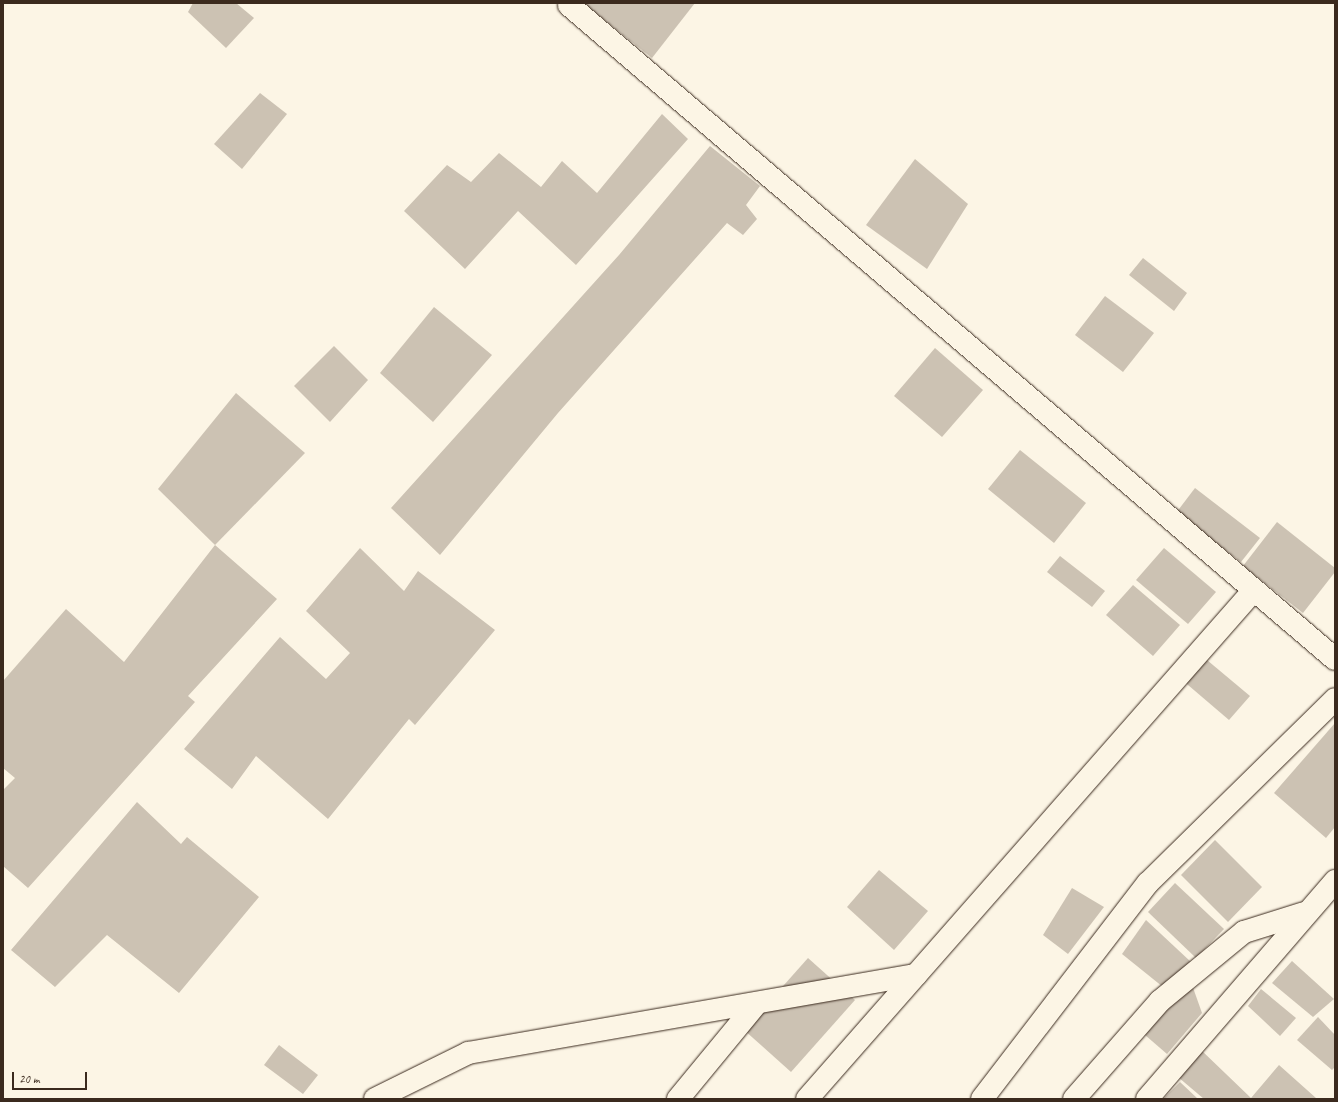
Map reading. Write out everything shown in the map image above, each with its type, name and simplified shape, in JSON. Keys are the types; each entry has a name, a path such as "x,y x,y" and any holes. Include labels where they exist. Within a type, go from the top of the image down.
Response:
{"street":[{"path":"569,4 1335,660"},
{"path":"807,1099 1254,590"},
{"path":"982,1099 1148,883 1335,699"},
{"path":"1147,1099 1335,881"},
{"path":"1074,1099 1160,1001 1244,932 1308,912"},
{"path":"375,1099 468,1054 916,975"},
{"path":"678,1099 757,1003"}],"building":[{"path":"193,3 236,3 254,18 226,48 188,12"},
{"path":"583,3 695,3 652,58"},
{"path":"260,93 287,114 242,169 214,144"},
{"path":"662,114 688,139 576,265 518,211 465,269 404,211 447,165 471,182 499,153 541,187 562,161 597,193"},
{"path":"710,146 760,186 746,205 757,219 743,235 727,223 558,413 440,555 391,508 619,255"},
{"path":"915,159 968,204 927,269 866,225"},
{"path":"1143,258 1187,293 1174,311 1129,275"},
{"path":"1105,296 1154,333 1123,372 1075,335"},
{"path":"434,307 492,355 433,422 380,373"},
{"path":"334,346 368,380 330,422 294,386"},
{"path":"935,348 983,390 942,437 894,396"},
{"path":"236,393 305,453 215,545 158,489"},
{"path":"1020,450 1086,503 1054,543 988,489"},
{"path":"1195,488 1260,538 1241,562 1176,513"},
{"path":"1277,522 1335,568 1335,572 1303,613 1243,566"},
{"path":"215,545 277,599 188,696 195,702 28,888 3,866 3,790 15,778 3,768 3,681 66,609 124,662"},
{"path":"360,548 404,591 418,571 495,630 415,725 409,719 328,819 256,756 232,789 184,749 280,637 326,679 350,653 306,611"},
{"path":"1164,548 1216,592 1188,624 1136,580"},
{"path":"1060,556 1105,591 1092,607 1047,572"},
{"path":"1133,585 1180,625 1153,656 1106,615"},
{"path":"1201,655 1250,696 1229,720 1181,679"},
{"path":"1335,723 1335,827 1326,838 1274,793"},
{"path":"137,802 181,844 187,837 259,897 179,993 107,935 55,987 11,950"},
{"path":"1215,840 1262,887 1228,922 1181,875"},
{"path":"879,870 928,911 894,950 847,907"},
{"path":"1175,883 1224,929 1196,958 1148,912"},
{"path":"1072,888 1104,907 1068,954 1043,935"},
{"path":"1146,920 1191,962 1168,991 1122,954"},
{"path":"808,958 855,1000 791,1072 744,1030"},
{"path":"1292,961 1334,999 1313,1017 1272,983"},
{"path":"1191,982 1202,1013 1167,1054 1145,1035"},
{"path":"1261,989 1296,1018 1280,1036 1248,1006"},
{"path":"1318,1017 1335,1035 1335,1067 1332,1070 1297,1040"},
{"path":"279,1045 318,1075 303,1094 264,1065"},
{"path":"1200,1049 1251,1098 1279,1065 1316,1098 1204,1099 1178,1077"},
{"path":"1180,1082 1198,1099 1163,1099"}]}
